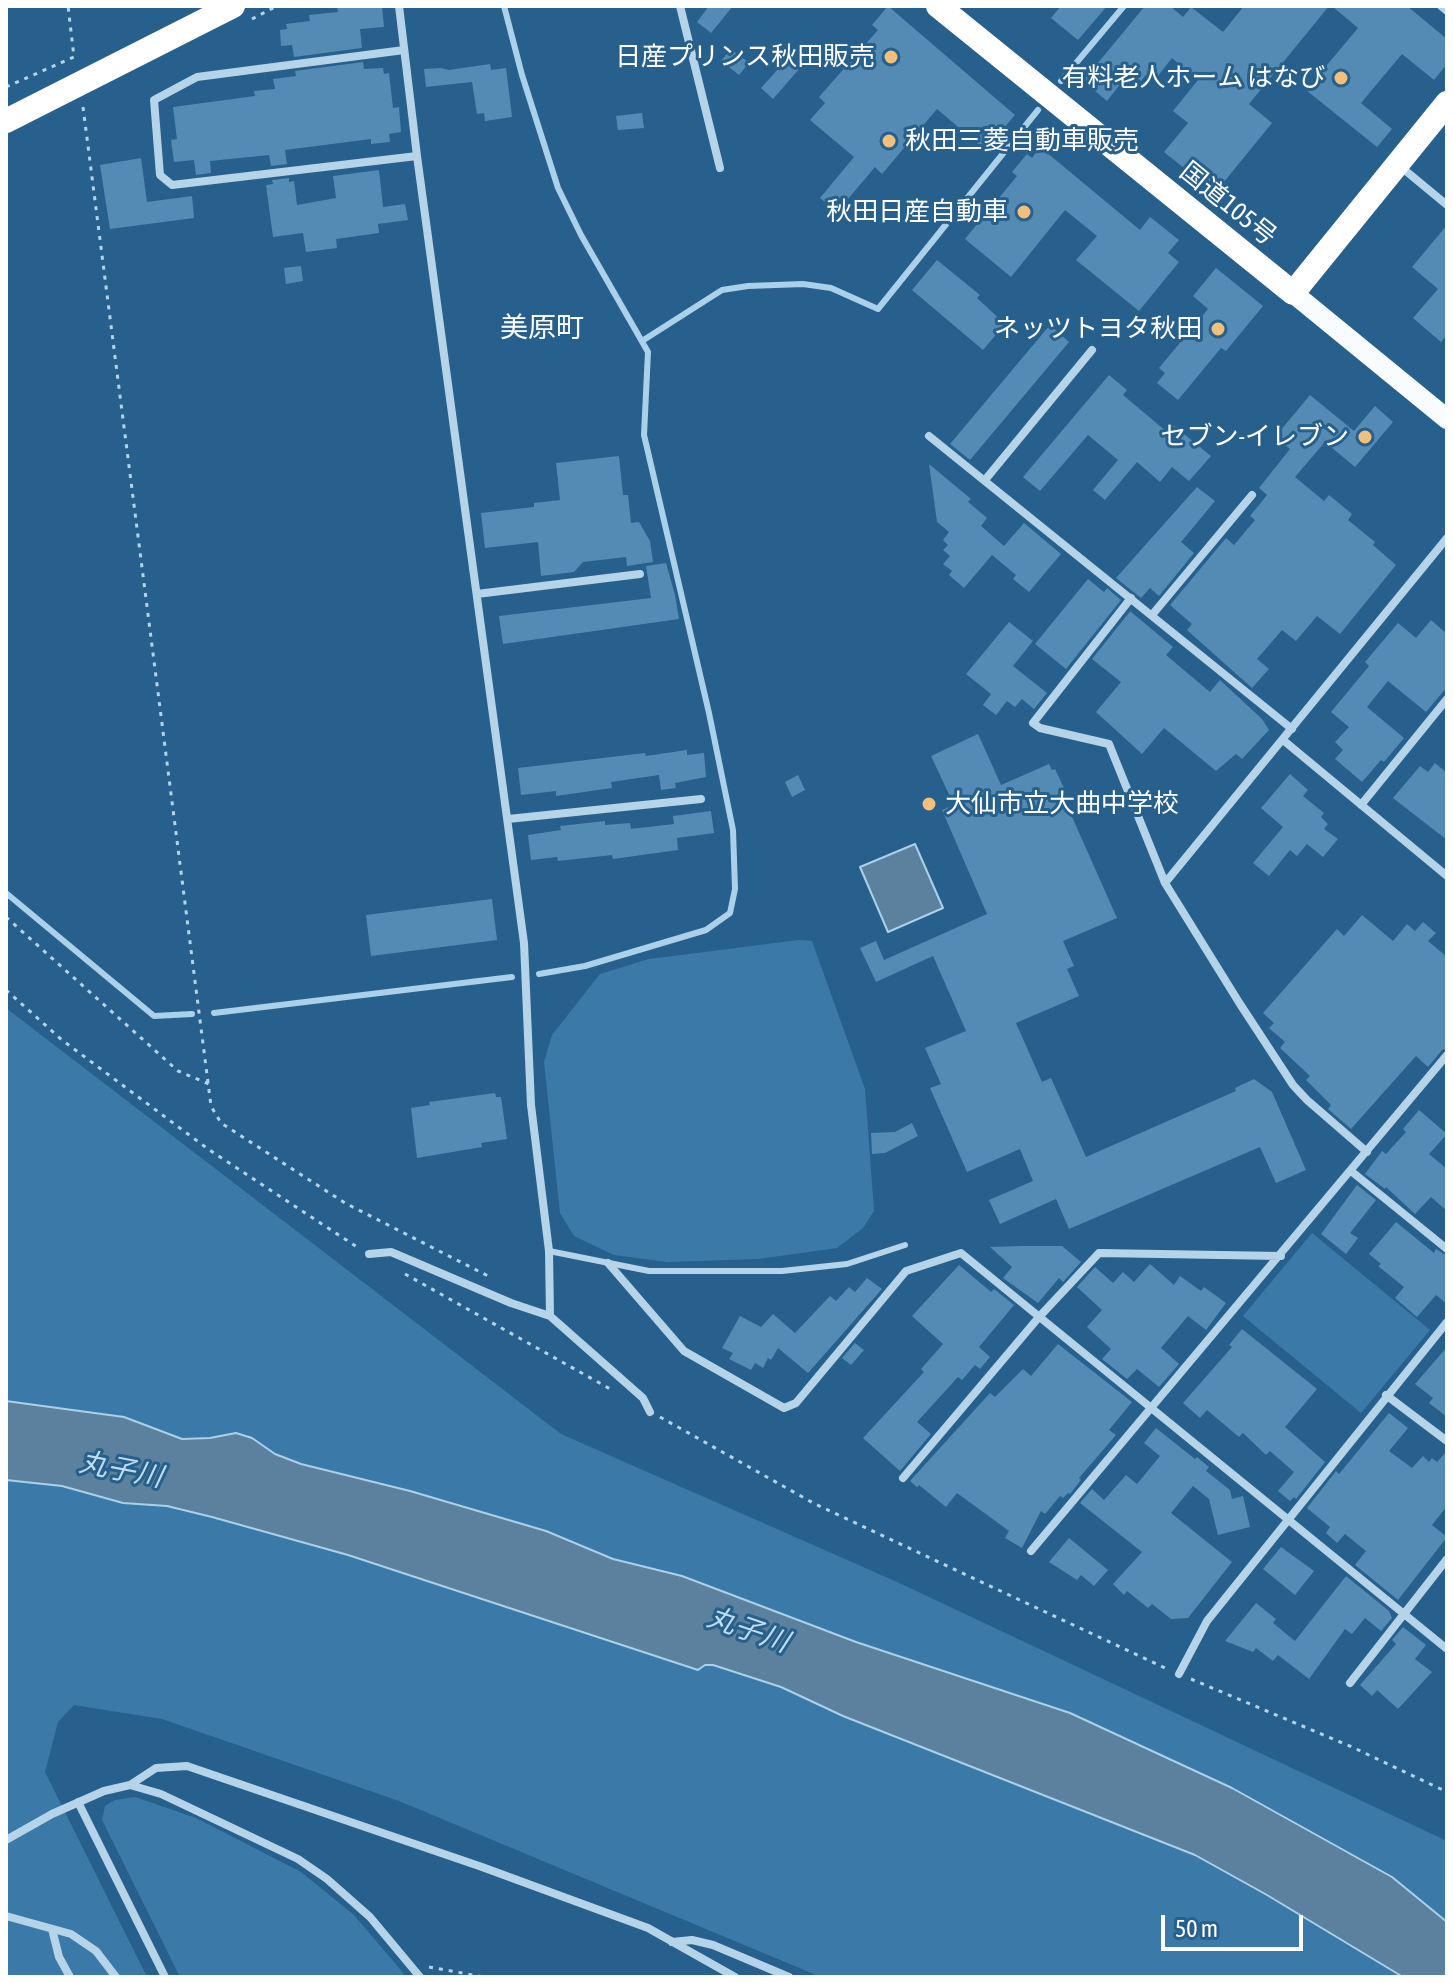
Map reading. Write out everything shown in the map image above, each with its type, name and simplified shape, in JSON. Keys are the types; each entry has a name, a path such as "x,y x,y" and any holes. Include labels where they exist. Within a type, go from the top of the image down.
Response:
{"highway":[{"path":"6,121 233,6"},
{"name":"国道105号","path":"952,13 1293,293"},
{"path":"1293,293 1447,103"}],"main road":[{"path":"1293,293 1447,419"}],"street":[{"path":"399,6 524,943 531,1105 549,1251 550,1316"},
{"path":"680,6 720,168"},
{"path":"1441,6 1447,11"},
{"path":"404,50 197,77 154,100 160,175 172,185 417,156"},
{"path":"1397,164 1447,205"},
{"path":"985,480 1092,350"},
{"path":"929,436 1292,729"},
{"path":"1152,615 1252,495"},
{"path":"1165,883 1447,538"},
{"path":"477,594 640,574"},
{"path":"1131,598 1033,723 1040,728 1109,744 1165,883 1293,1085 1367,1152"},
{"path":"1361,805 1447,699"},
{"path":"1283,740 1447,876"},
{"path":"508,819 701,799"},
{"path":"1031,1551 1447,1055"},
{"path":"1351,1171 1447,1249"},
{"path":"369,1254 391,1252 511,1303 550,1316 643,1398 650,1412"},
{"path":"608,1263 684,1351 784,1408 796,1403 906,1271 961,1253 1447,1649"},
{"path":"903,1478 1039,1317 1099,1253 1281,1256"},
{"path":"1179,1674 1207,1621 1447,1322"},
{"path":"1386,1395 1447,1441"},
{"path":"1350,1683 1447,1559"},
{"path":"6,1840 78,1802 130,1785 156,1768 187,1766 482,1867 648,1928 735,1977"},
{"path":"130,1785 161,1794 298,1859 327,1879 370,1917 420,1977"},
{"path":"78,1802 165,1977"},
{"path":"6,1916 71,1934 96,1951 116,1977"},
{"path":"52,1929 59,1957 70,1977"},
{"path":"671,1942 692,1940 713,1945 789,1977"}],"lane":[{"path":"549,1251 649,1271 782,1271 847,1264 905,1245"}],"path":[{"path":"6,87 74,57 68,6"},
{"path":"83,103 211,1106 221,1123 243,1139 345,1203 499,1283"},
{"path":"6,917 178,1071 209,1084"},
{"path":"6,990 62,1040 208,1149 369,1254 612,1390"},
{"path":"650,1412 815,1504 1179,1674 1352,1747 1447,1792"},
{"path":"411,1966 484,1977"}],"shaded area":[{"path":"799,940 812,941 865,1089 874,1211 863,1228 837,1248 758,1259 667,1262 614,1255 574,1236 560,1213 544,1062 552,1035 600,974 649,959"},
{"path":"6,1008 561,1434 895,1581 1447,1841 1447,1922 1392,1877 1232,1788 1070,1713 856,1642 682,1576 613,1559 546,1531 410,1491 301,1464 237,1433 182,1439 124,1417 6,1401"},
{"path":"1312,1233 1430,1330 1361,1413 1243,1316"},
{"path":"6,1480 62,1486 123,1503 167,1506 212,1517 348,1555 698,1670 705,1665 713,1665 781,1687 843,1716 1195,1855 1403,1977 821,1977 399,1801 162,1719 74,1705 58,1722 45,1772 147,1977 6,1977"},
{"path":"135,1797 196,1818 301,1872 354,1915 404,1974 400,1977 180,1977 102,1820 105,1806 115,1800"}],"water":[{"path":"915,844 943,908 888,932 860,867"},
{"name":"丸子川","path":"6,1401 124,1417 182,1439 236,1433 301,1464 410,1491 546,1531 613,1559 682,1576 856,1642 1070,1713 1232,1788 1392,1877 1447,1922 1447,1977 1403,1977 1195,1855 843,1716 781,1687 713,1665 705,1665 698,1670 348,1555 212,1517 167,1506 123,1503 62,1486 6,1480"}],"building":[{"path":"337,6 382,6 384,27 360,29 362,48 294,57 292,45 281,46 280,30 287,29 286,24 310,21 309,15 338,12"},
{"path":"709,6 733,6 711,33 697,22"},
{"path":"888,6 1015,115 985,150 937,109 882,174 875,167 837,212 820,198 854,157 810,120 825,103 819,97 878,30 872,25"},
{"path":"1061,6 1107,6 1078,40 1051,18"},
{"path":"1145,6 1170,6 1183,17 1191,7 1223,32 1244,6 1329,6 1249,104 1272,123 1215,193 1164,152 1188,123 1173,111 1198,80 1172,58 1154,81 1146,75 1141,81 1130,72 1107,101 1083,81"},
{"name":"有料老人ホーム はなび","path":"1332,6 1407,6 1447,39 1447,64 1434,80 1402,54 1361,103 1392,129 1377,147 1306,90 1358,28"},
{"path":"731,49 749,63 739,75 721,61"},
{"path":"788,58 800,68 773,99 761,88"},
{"path":"363,62 364,69 383,68 384,74 389,73 393,108 399,107 401,132 389,134 390,142 371,144 371,139 285,150 287,164 271,166 269,155 210,161 211,173 196,175 194,160 174,162 171,140 177,139 173,107 255,96 254,91 275,89 273,79 296,76 295,71"},
{"path":"490,64 491,70 506,68 512,117 485,121 484,113 477,114 472,82 426,87 424,69 449,70"},
{"path":"642,113 644,128 618,130 616,116"},
{"path":"1040,147 1140,230 1150,217 1179,240 1168,253 1179,262 1139,311 1076,260 1097,236 1065,210 1011,277 965,239 986,213 982,210 994,196 998,199 1017,176 1012,172 1027,154 1032,158"},
{"path":"141,158 147,202 192,196 194,218 110,229 100,165"},
{"path":"379,170 383,207 405,204 408,220 378,224 379,233 336,239 337,248 306,252 303,233 273,237 266,185 273,184 272,180 289,178 289,182 294,181 297,205 336,198 333,176"},
{"path":"1447,225 1447,335 1441,342 1413,318 1438,289 1412,267"},
{"path":"937,260 980,295 977,298 1005,324 983,350 912,290"},
{"path":"301,266 303,281 286,284 284,268"},
{"name":"ネッツトヨタ秋田","path":"1216,268 1263,306 1226,351 1221,348 1178,400 1157,383 1165,373 1159,368 1208,309 1193,296"},
{"path":"1050,325 1069,342 970,460 950,444"},
{"path":"1109,375 1127,390 1123,395 1167,432 1173,425 1211,456 1189,481 1172,467 1160,482 1137,462 1105,500 1093,490 1118,460 1088,435 1040,491 1023,477"},
{"path":"1310,395 1354,431 1375,406 1393,422 1355,467 1325,442 1295,477 1324,501 1329,495 1352,514 1348,520 1375,542 1373,545 1396,565 1340,634 1317,616 1296,641 1282,630 1257,659 1269,669 1252,688 1187,630 1192,624 1170,605 1226,538 1234,545 1255,520 1250,516 1267,495 1259,488 1290,449 1275,437"},
{"path":"619,456 623,495 628,495 631,523 639,522 650,541 653,562 627,566 626,557 583,562 574,572 541,576 538,542 485,548 481,513 534,507 534,503 560,500 556,463"},
{"path":"929,464 971,499 968,502 987,518 981,526 1004,546 1024,523 1061,554 1029,592 1013,579 1016,575 992,555 964,588 949,575 952,571 943,564 950,556 943,550 948,545 943,540 949,532 937,522"},
{"path":"1197,487 1215,501 1181,542 1194,553 1159,596 1150,588 1141,598 1116,578"},
{"path":"666,563 679,619 503,644 499,616 651,598 646,566"},
{"path":"1088,579 1104,592 1107,588 1121,600 1066,669 1035,644"},
{"path":"1130,611 1173,647 1166,655 1210,692 1220,680 1262,719 1269,730 1242,759 1236,754 1216,771 1164,728 1142,754 1096,712 1121,682 1092,659"},
{"path":"1431,620 1447,634 1447,687 1426,712 1388,681 1367,707 1404,738 1362,782 1335,759 1343,750 1335,742 1349,727 1331,712 1369,666 1365,662 1398,623 1416,638"},
{"path":"1009,622 1033,641 1013,666 1047,693 1034,709 1022,699 1015,707 1007,701 996,715 983,705 991,694 966,674"},
{"path":"978,734 1001,785 1049,764 1052,770 1055,769 1065,790 1061,792 1117,918 1063,941 1074,966 1067,969 1079,996 1016,1023 1042,1082 1051,1078 1086,1157 1236,1091 1235,1088 1254,1079 1272,1092 1306,1170 1276,1183 1260,1147 1069,1229 1056,1199 1000,1224 989,1200 1033,1181 1020,1149 967,1172 930,1088 941,1084 925,1048 966,1031 933,956 876,982 860,948 876,941 884,960 987,914 942,810 954,805 931,756"},
{"path":"687,750 687,755 704,753 706,777 675,783 676,788 661,790 659,775 611,782 612,788 556,796 556,791 521,795 518,768"},
{"path":"1435,763 1447,773 1447,840 1393,798 1420,766 1428,772"},
{"path":"1290,774 1308,790 1303,796 1324,813 1321,817 1328,824 1324,829 1338,839 1323,857 1307,844 1297,856 1290,850 1269,876 1253,863 1283,827 1261,808"},
{"path":"798,775 805,790 792,797 785,782"},
{"path":"711,811 714,833 677,838 678,850 613,859 612,855 558,861 557,857 531,860 528,835 561,830 560,826 605,821 605,825 630,823 631,829 674,824 673,816"},
{"path":"492,899 497,940 371,956 366,915"},
{"path":"1362,915 1393,941 1407,924 1415,931 1423,922 1436,933 1428,941 1447,957 1447,1048 1428,1067 1416,1056 1351,1129 1328,1109 1331,1105 1306,1080 1310,1076 1280,1048 1285,1042 1269,1028 1274,1023 1263,1013 1337,929 1344,936"},
{"path":"495,1093 496,1097 501,1097 507,1139 481,1143 482,1147 417,1158 411,1108 430,1105 429,1102"},
{"path":"1419,1110 1447,1134 1429,1154 1447,1169 1447,1211 1431,1197 1415,1214 1386,1187 1365,1174 1382,1151 1386,1154 1406,1132 1403,1129"},
{"path":"912,1123 918,1136 885,1153 872,1154 871,1133 895,1132"},
{"path":"1357,1185 1376,1200 1350,1233 1358,1238 1346,1254 1321,1234"},
{"path":"1396,1222 1434,1253 1436,1249 1447,1256 1447,1304 1436,1295 1417,1317 1395,1298 1404,1287 1378,1266 1381,1264 1369,1254"},
{"path":"1062,1246 1081,1262 1063,1282 1059,1278 1038,1303 1003,1278 1012,1267 990,1247"},
{"path":"1150,1264 1174,1285 1180,1276 1201,1291 1204,1287 1226,1303 1206,1330 1188,1316 1161,1348 1179,1364 1159,1387 1137,1369 1127,1379 1102,1359 1111,1349 1087,1327 1102,1310 1077,1287 1095,1267 1113,1283 1123,1272 1134,1282"},
{"path":"959,1265 991,1292 994,1289 1014,1305 979,1347 990,1357 980,1369 975,1365 962,1380 958,1377 917,1422 931,1434 900,1471 863,1438 924,1372 921,1369 943,1344 912,1316"},
{"path":"867,1278 882,1289 808,1373 778,1348 763,1368 755,1363 751,1370 729,1359 733,1353 722,1348 740,1316 761,1327 773,1314 795,1333 830,1296 836,1301 849,1287 855,1292"},
{"path":"1242,1329 1317,1389 1285,1427 1325,1462 1296,1499 1294,1497 1290,1501 1278,1491 1294,1472 1270,1451 1266,1455 1243,1433 1239,1437 1207,1410 1200,1418 1183,1403 1232,1347 1229,1345"},
{"path":"855,1343 864,1350 851,1365 842,1358"},
{"path":"1058,1344 1132,1402 1109,1430 1116,1435 1079,1478 1081,1480 1070,1494 1063,1498 1060,1496 1045,1514 1041,1511 1022,1548 1005,1538 1009,1531 957,1493 946,1507 910,1481 990,1393 995,1397 1023,1369 1031,1376"},
{"path":"1447,1347 1447,1417 1429,1403 1433,1398 1415,1384"},
{"path":"1389,1413 1408,1428 1389,1451 1412,1468 1423,1456 1429,1462 1432,1458 1437,1462 1447,1451 1447,1506 1432,1525 1447,1537 1398,1600 1355,1565 1366,1551 1345,1534 1337,1543 1326,1533 1330,1527 1307,1508"},
{"path":"1156,1428 1209,1467 1206,1471 1230,1490 1232,1499 1243,1496 1250,1527 1218,1535 1209,1499 1193,1486 1171,1513 1232,1562 1188,1618 1171,1619 1152,1604 1148,1608 1127,1591 1124,1595 1113,1584 1142,1552 1080,1503 1092,1489 1104,1500 1126,1475 1137,1484 1160,1456 1144,1443"},
{"path":"1069,1538 1108,1570 1094,1586 1081,1575 1077,1580 1049,1562"},
{"path":"1281,1547 1314,1571 1295,1595 1263,1569"},
{"path":"1346,1576 1389,1611 1392,1618 1381,1631 1365,1618 1352,1634 1345,1629 1309,1679 1278,1655 1273,1661 1256,1648 1253,1652 1225,1641 1256,1603 1276,1619 1273,1623 1295,1641"},
{"path":"1403,1627 1426,1645 1415,1659 1432,1672 1398,1709 1377,1690 1372,1696 1360,1685 1396,1644 1392,1640"}],"waterway":[{"path":"504,6 558,188 581,235 648,352 644,435 733,830 735,889 730,913 706,930 585,966 539,974"},
{"path":"1061,81 1124,6"},
{"path":"642,341 722,290 748,286 803,284 831,288 878,309 1038,110"},
{"path":"6,893 154,1016 192,1014"},
{"path":"214,1013 512,977"}],"place":[{"name":"日産プリンス秋田販売","path":"891,57"},
{"name":"有料老人ホーム はなび","path":"1341,78"},
{"name":"秋田三菱自動車販売","path":"889,141"},
{"name":"秋田日産自動車","path":"1024,212"},
{"name":"ネッツトヨタ秋田","path":"1218,329"},
{"name":"セブン-イレブン","path":"1365,437"},
{"name":"大仙市立大曲中学校","path":"929,804"}],"district":[{"name":"美原町","path":"542,328"}]}
